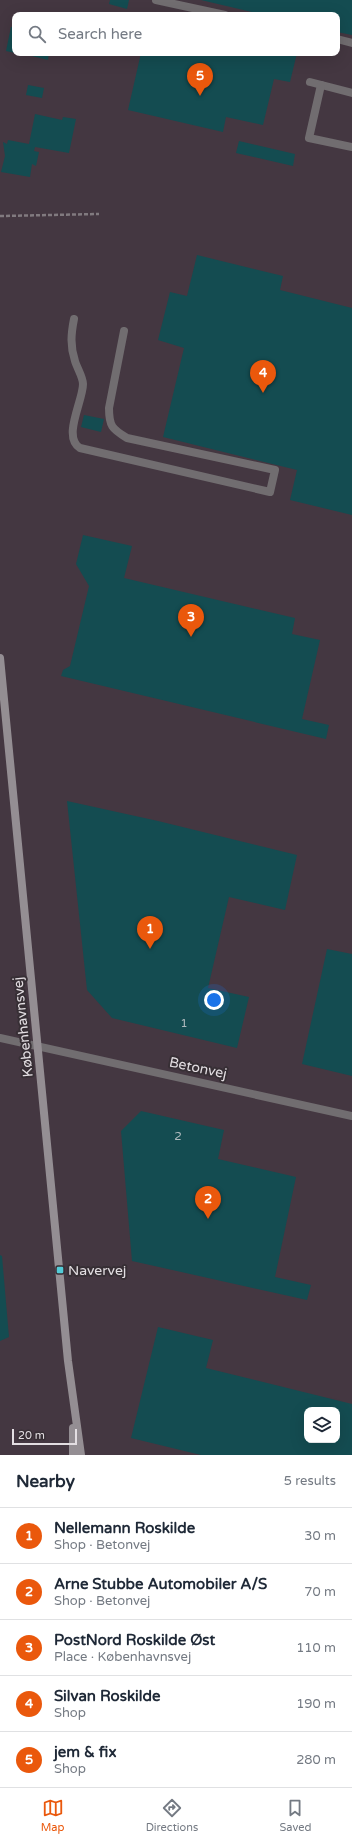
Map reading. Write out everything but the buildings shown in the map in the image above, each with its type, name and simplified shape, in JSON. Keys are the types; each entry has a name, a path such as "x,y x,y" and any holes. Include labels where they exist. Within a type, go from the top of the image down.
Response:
{"main road":[{"name":"Københavnsvej","path":"0,658 72,1393 81,1455"},
{"name":"Københavnsvej","path":"72,1393 73,1455"}],"street":[{"path":"156,0 211,12"},
{"path":"340,41 352,43"},
{"path":"310,82 352,93"},
{"path":"321,85 309,138 352,147"},
{"path":"74,319 70,338 75,361 83,384 73,431 73,442 75,445 80,448 270,492 275,470 127,438 113,430 109,419 109,408 124,331"},
{"path":"0,1038 38,1046"},
{"name":"Betonvej","path":"38,1046 352,1116"}],"path":[{"path":"0,216 99,214"}],"shaded area":[{"path":"0,0 352,0 352,1455 0,1455"}],"place":[{"name":"jem & fix","path":"200,96"},
{"name":"Silvan Roskilde","path":"263,393"},
{"name":"PostNord Roskilde Øst","path":"191,637"},
{"name":"Nellemann Roskilde","path":"150,949"},
{"name":"Arne Stubbe Automobiler A/S","path":"208,1219"},
{"name":"Navervej","path":"60,1270"}]}
